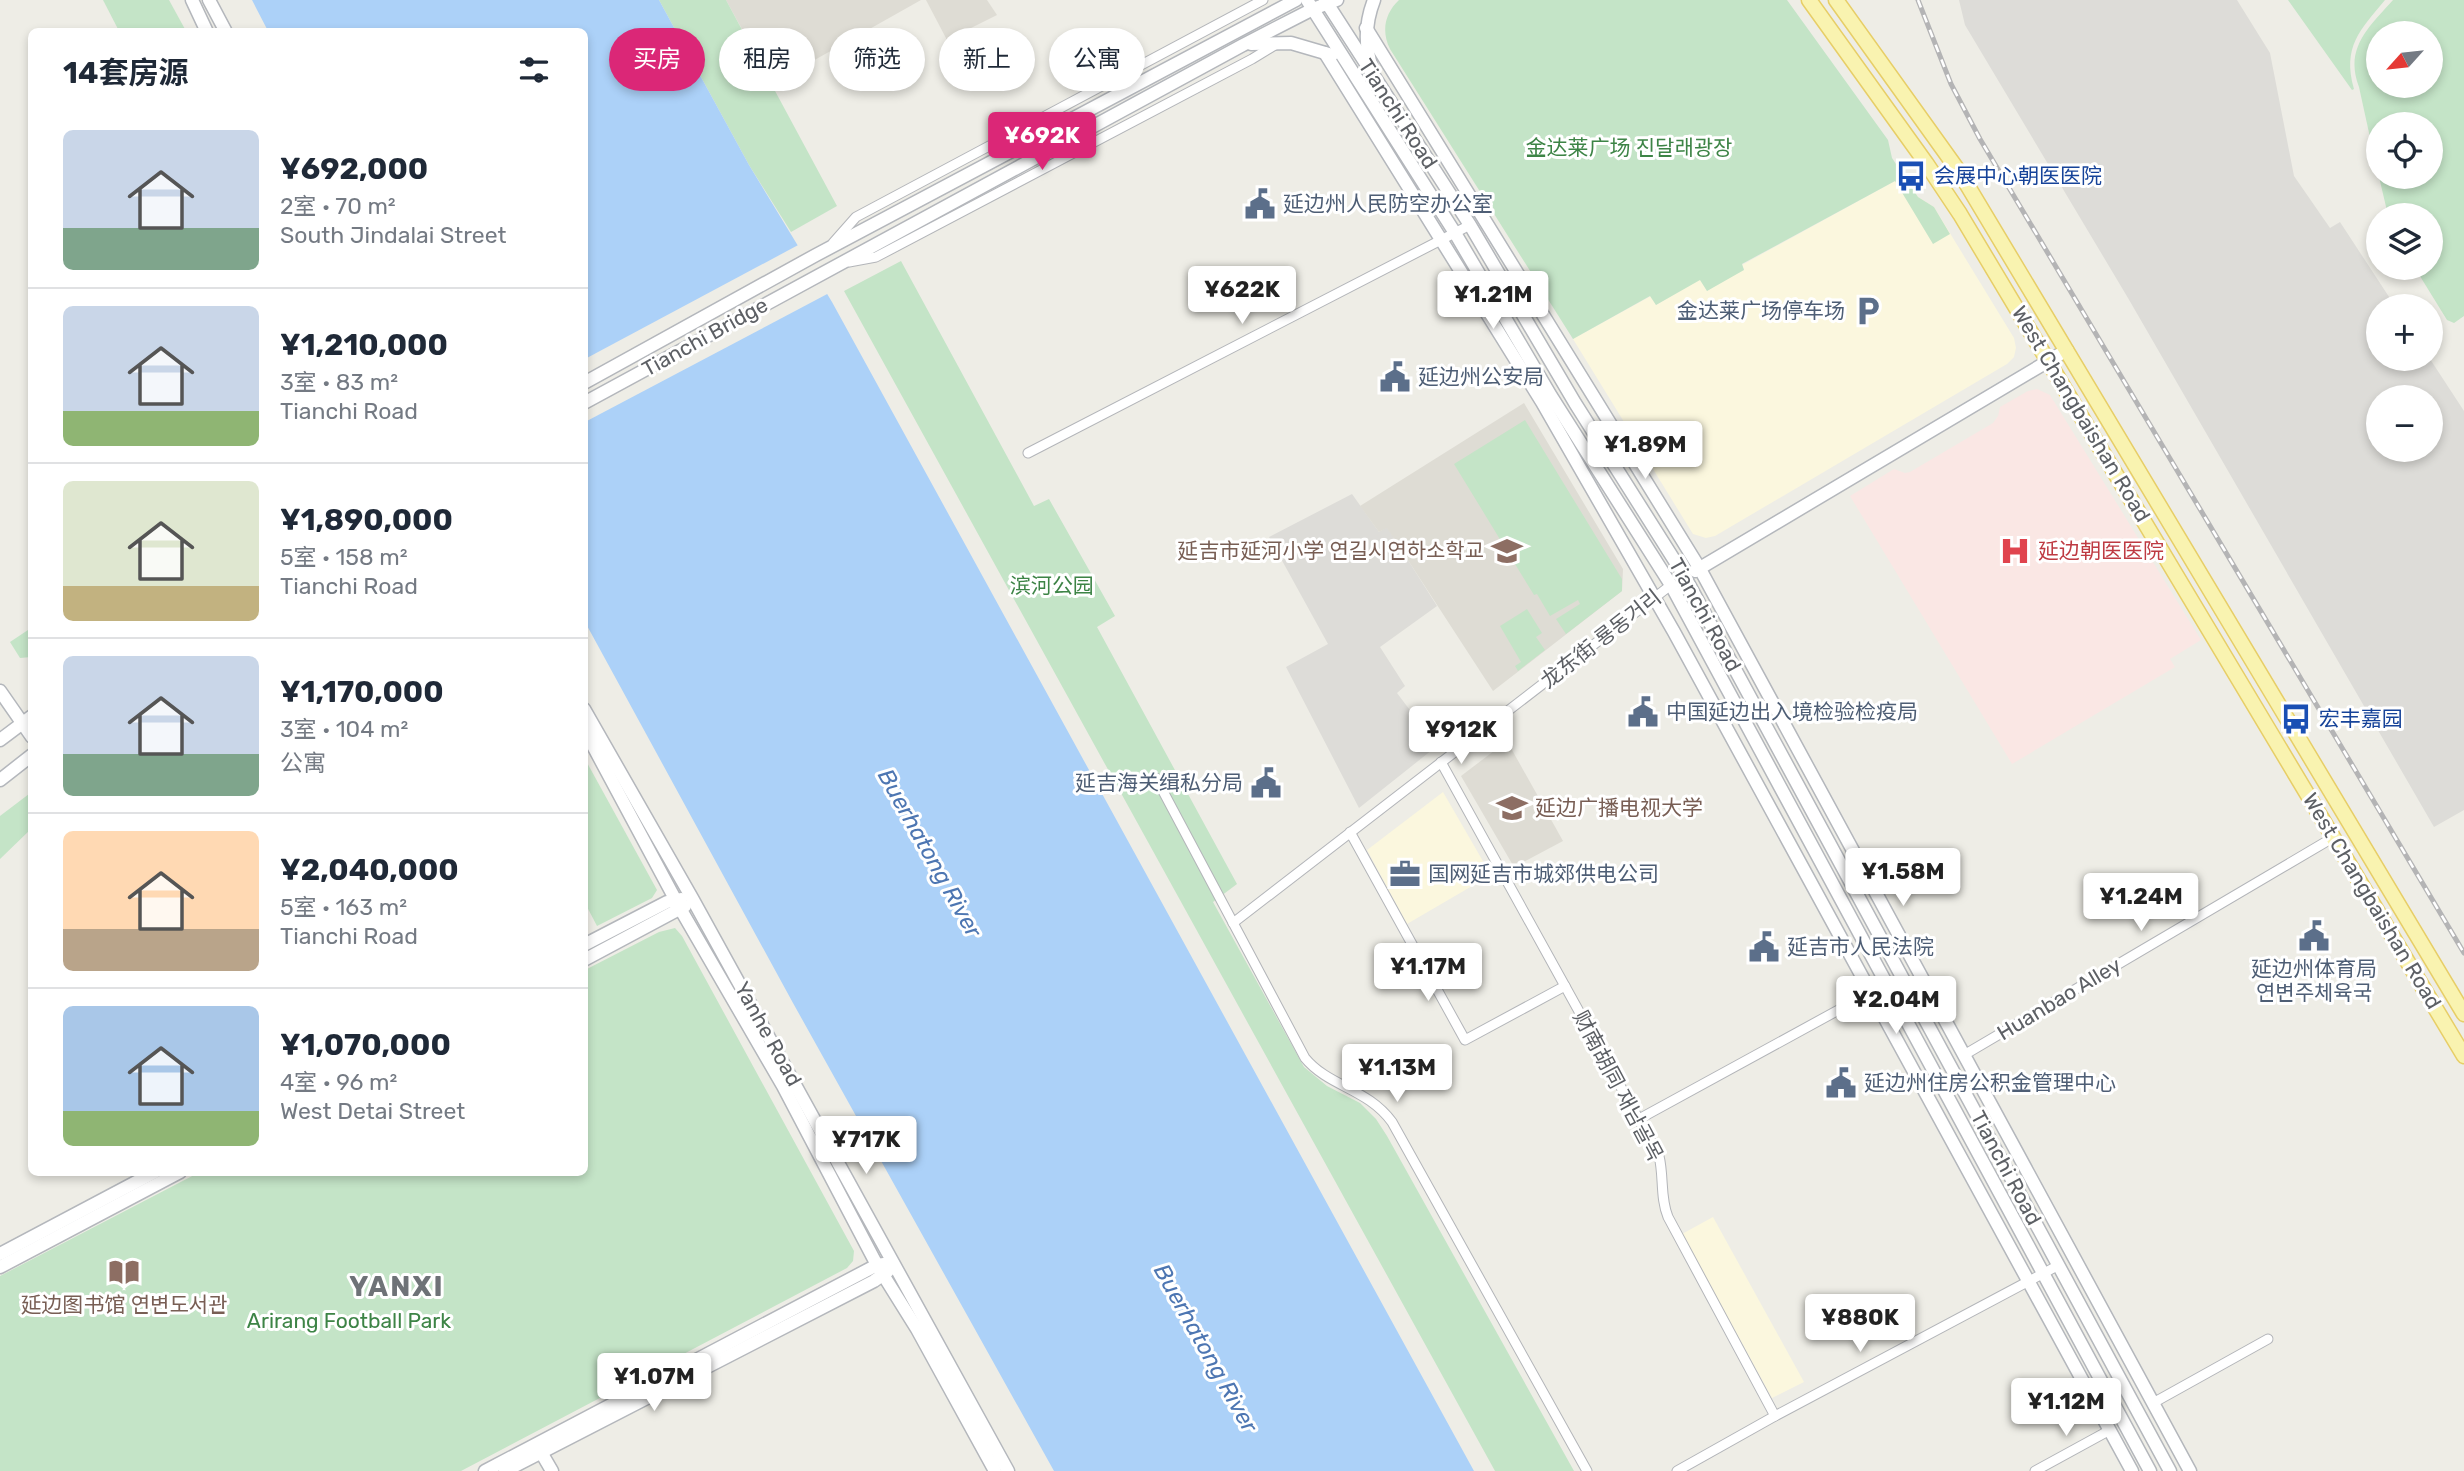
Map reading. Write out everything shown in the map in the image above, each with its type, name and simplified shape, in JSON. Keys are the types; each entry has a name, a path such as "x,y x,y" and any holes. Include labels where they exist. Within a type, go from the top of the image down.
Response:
{"main road":[{"path":"192,0 205,28"},
{"path":"209,0 224,28"},
{"name":"Tianchi Bridge","path":"588,381 822,252 1296,0"},
{"path":"1374,0 1366,29 1368,56 1376,81"},
{"name":"West Changbaishan Road","path":"1809,0 1945,191 2049,360 2464,1056"},
{"name":"West Changbaishan Road","path":"1836,0 1960,173 2464,1014"},
{"name":"Tianchi Bridge","path":"588,401 1243,45 1310,4 1330,1"},
{"name":"Tianchi Road","path":"1330,1 1376,81 1470,225 1575,403 1685,577 2170,1471"},
{"name":"Tianchi Road","path":"1310,4 1455,233 1551,397 1671,585 2150,1471"},
{"name":"Tianchi Road","path":"1366,29 1700,569 2190,1471"},
{"path":"1243,45 1291,43 1343,59"},
{"name":"Tianchi Road","path":"1325,52 1542,402 1681,644 2132,1471"},
{"name":"龙东街 룡동거리","path":"1671,585 2067,350"},
{"path":"1575,403 1577,369"},
{"path":"0,691 26,719 0,740"},
{"name":"Yanhe Road","path":"588,716 692,898 1008,1471"},
{"name":"Yanhe Road","path":"588,736 678,905 783,1086 881,1270 917,1329 995,1471"},
{"path":"0,780 28,758"},
{"path":"588,958 692,898"},
{"path":"588,943 667,902 678,905"},
{"path":"0,1254 147,1176"},
{"path":"0,1267 172,1176"},
{"path":"485,1471 539,1448 895,1263"},
{"path":"505,1471 539,1448"},
{"path":"539,1448 552,1471"}],"street":[{"path":"822,252 856,217 1263,0"},
{"path":"837,264 876,257 1252,59 1279,42"},
{"path":"1028,453 1470,225"},
{"name":"龙东街 룡동거리","path":"1233,923 1671,585"},
{"name":"财南胡同 재남골목","path":"1441,762 1659,1156 1668,1217 1775,1416"},
{"path":"1156,778 1305,1058 1311,1067 1374,1101 1392,1122 1587,1471"},
{"path":"1350,832 1465,1040 1566,986"},
{"name":"Huanbao Alley","path":"1964,1055 2334,837"},
{"path":"1639,1119 1886,984"},
{"path":"1677,1471 2059,1265"},
{"path":"2153,1403 2268,1339"},
{"path":"2035,1471 2110,1430"}],"shaded area":[{"path":"726,0 921,0 871,28 829,28 829,52 815,60 815,28 741,28"},
{"path":"926,0 987,0 997,15 971,28 941,28"},
{"path":"1959,0 2237,0 2270,53 2294,176 2330,228 2340,222 2366,262 2366,280 2378,280 2387,294 2366,294 2366,371 2438,371 2464,411 2464,810 2434,827 2128,298 1965,25"},
{"path":"1904,176 1918,197 1934,207 2014,338 2014,357 2007,364 1715,536 1706,538 1693,534 1573,339 1651,296 1656,305 1700,279 1707,291 1744,269 1742,265"},
{"name":"延边朝医医院","path":"2037,389 2050,395 2201,640 2170,659 2175,667 2012,764 1850,496 1894,469 1910,472 1993,423 2000,407 2028,391"},
{"name":"延吉市延河小学 연길시연하소학교","path":"1524,403 1623,569 1622,591 1493,691 1387,528 1379,532 1360,506"},
{"path":"1352,494 1379,532 1387,527 1437,606 1380,647 1405,686 1397,693 1437,746 1359,808 1286,667 1328,644 1269,537"},
{"name":"延边广播电视大学","path":"1507,741 1563,841 1514,867 1461,776"},
{"path":"1443,792 1491,875 1407,924 1367,850"},
{"path":"1713,1217 1804,1382 1772,1398 1682,1234"}],"green space":[{"path":"103,0 169,0 184,28 117,28"},
{"path":"659,0 726,0 741,28 719,28 719,91 775,91 837,206 791,232 749,165 705,84 705,28 674,28"},
{"name":"金达莱广场 진달래광장","path":"1399,0 1787,0 1888,140 1892,158 1918,197 1934,207 1950,234 1933,244 1895,181 1742,264 1744,270 1707,291 1700,280 1656,305 1650,296 1573,339 1390,49 1386,23 1390,11"},
{"path":"2288,0 2385,0 2366,21 2352,50 2352,90"},
{"path":"2393,0 2464,0 2464,316 2454,323 2447,320 2443,314 2443,294 2431,294 2422,280 2443,280 2443,203 2385,203 2382,189 2443,189 2443,112 2366,112 2366,119 2355,73 2357,49 2366,32 2366,98 2443,98 2443,21 2375,21"},
{"name":"滨河公园","path":"901,261 1034,506 1049,499 1115,616 1097,627 1237,884 1213,902 1304,1067 1327,1086 1360,1103 1376,1119 1574,1471 1495,1471 844,291"},
{"path":"1525,420 1622,579 1622,591 1566,634 1556,619 1580,604 1578,600 1550,616 1537,594 1534,595 1454,464"},
{"path":"1527,609 1542,633 1536,637 1545,650 1518,671 1515,666 1521,662 1500,626"},
{"path":"28,630 28,657 20,658 10,642"},
{"path":"588,764 657,890 652,898 597,926 588,909"},
{"path":"28,795 28,832 0,859 0,816"},
{"name":"Arirang Football Park","path":"675,928 682,936 854,1251 853,1261 847,1268 461,1471 0,1471 0,1276 192,1176 588,1176 588,968 659,932"}],"water":[{"name":"Buerhatong River","path":"252,0 659,0 674,28 609,28 609,91 705,91 705,84 749,165 832,302 1474,1471 1054,1471 793,1003 588,627 588,28 266,28"}],"pier":[{"path":"802,243 831,292 588,420 588,357"}],"railway":[{"path":"1918,0 1951,84 1980,139 2464,953"}],"place":[{"name":"会展中心朝医医院","path":"1911,176"},
{"name":"延边州人民防空办公室","path":"1260,204"},
{"name":"金达莱广场停车场","path":"1868,311"},
{"name":"延边州公安局","path":"1395,377"},
{"name":"延吉市延河小学 연길시연하소학교","path":"1507,551"},
{"name":"延边朝医医院","path":"2015,551"},
{"name":"中国延边出入境检验检疫局","path":"1643,712"},
{"name":"宏丰嘉园","path":"2296,719"},
{"name":"延吉海关缉私分局","path":"1266,783"},
{"name":"延边广播电视大学","path":"1512,808"},
{"name":"国网延吉市城郊供电公司","path":"1405,874"},
{"name":"延边州体育局 연변주체육국","path":"2314,936"},
{"name":"延吉市人民法院","path":"1764,947"},
{"name":"延边州住房公积金管理中心","path":"1841,1083"},
{"name":"延边图书馆 연변도서관","path":"124,1272"}],"district":[{"name":"YANXI","path":"397,1286"}]}
